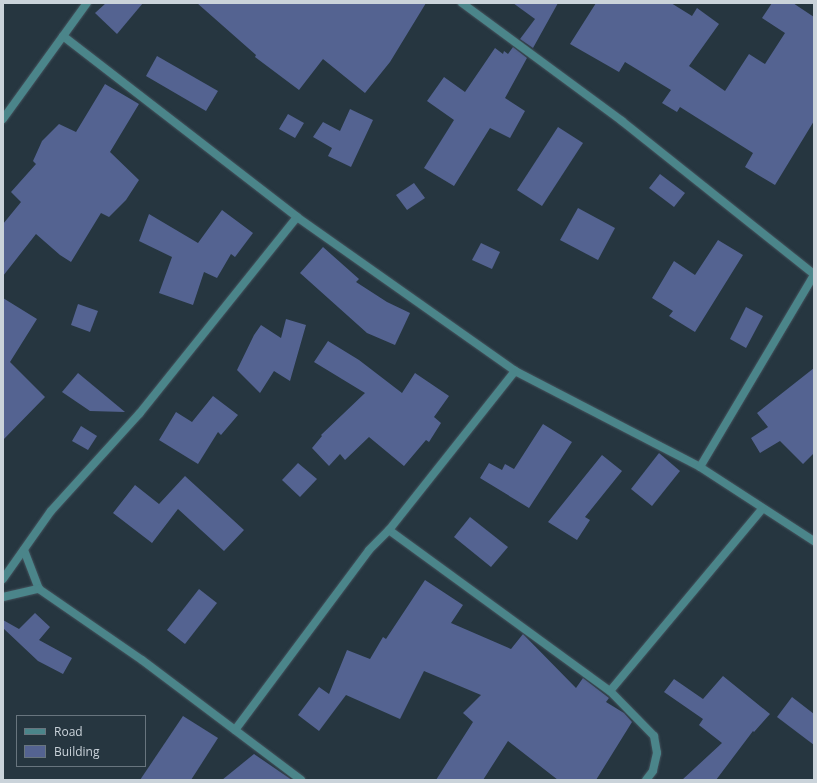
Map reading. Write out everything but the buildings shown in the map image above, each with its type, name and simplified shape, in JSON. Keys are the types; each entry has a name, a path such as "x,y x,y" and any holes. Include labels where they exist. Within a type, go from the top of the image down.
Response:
{"street":[{"path":"3,119 87,3"},
{"path":"462,3 622,120 814,274 700,467"},
{"path":"63,36 297,217 515,371 700,467 762,509 814,541"},
{"path":"3,579 51,511 140,413 297,217"},
{"path":"235,730 369,550 389,530 515,371"},
{"path":"610,691 762,509"},
{"path":"389,530 610,691 654,736 657,753 653,771 646,780"},
{"path":"24,550 40,589 142,660 301,780"},
{"path":"3,598 40,589"}]}
